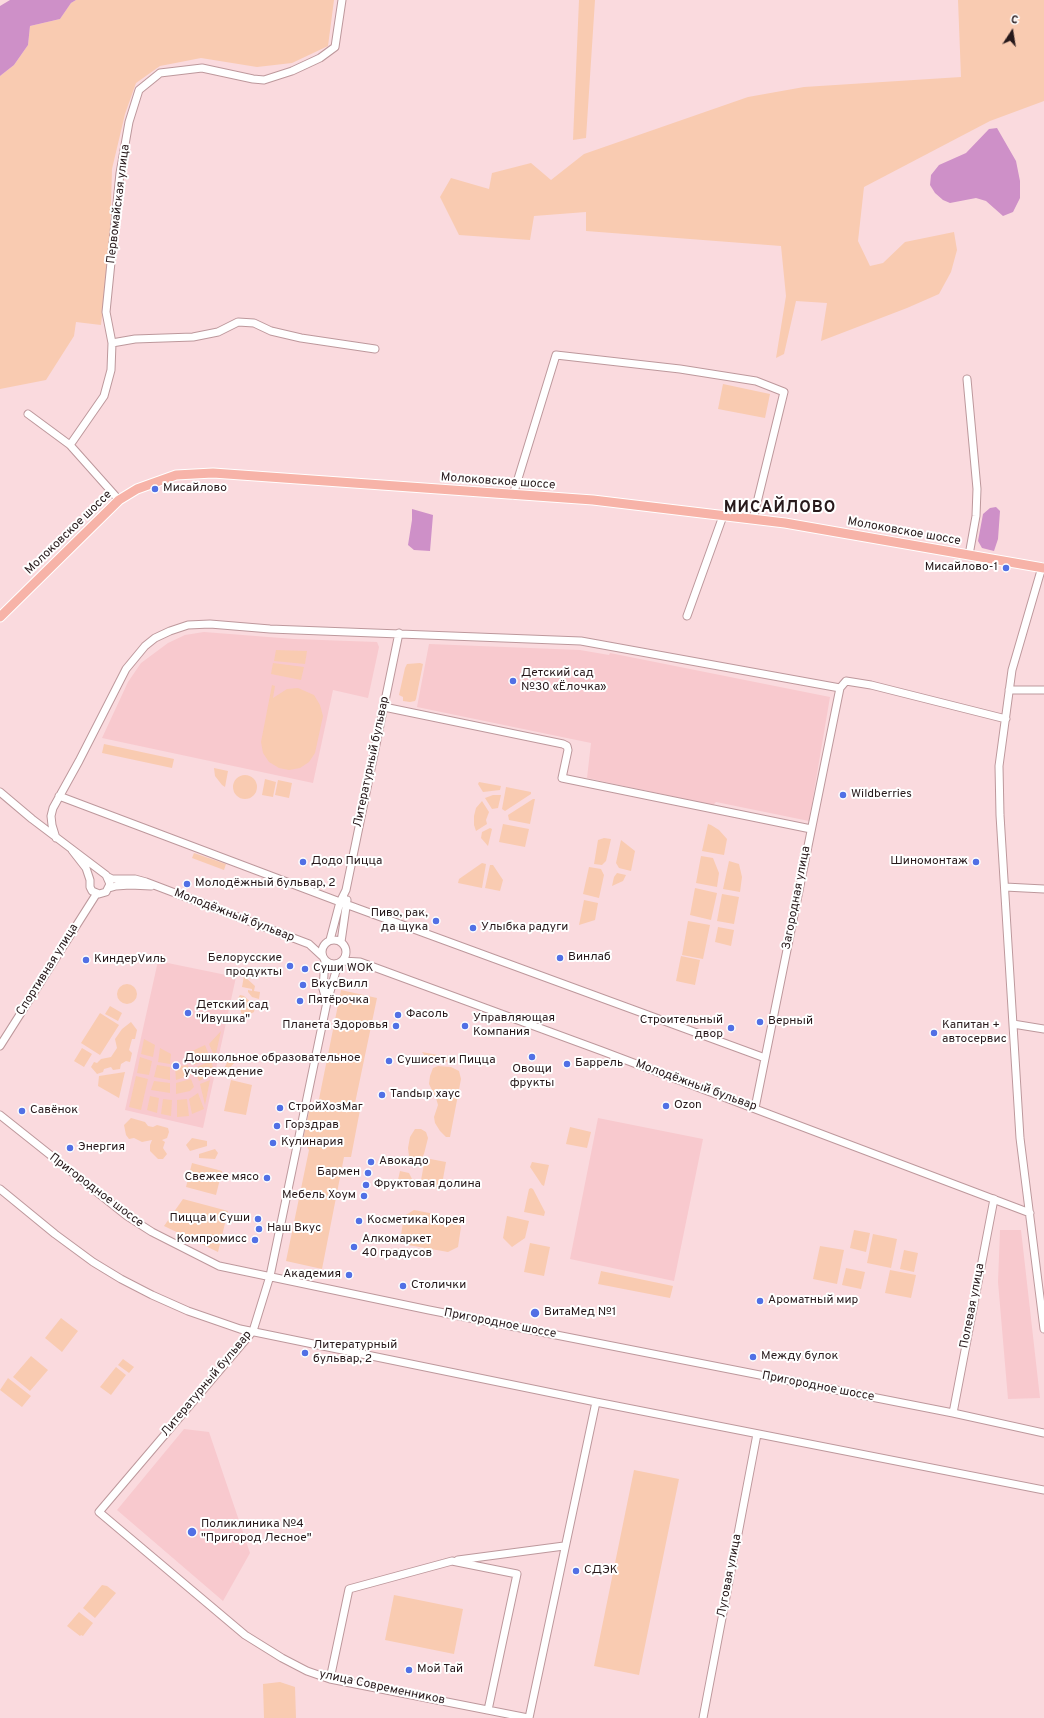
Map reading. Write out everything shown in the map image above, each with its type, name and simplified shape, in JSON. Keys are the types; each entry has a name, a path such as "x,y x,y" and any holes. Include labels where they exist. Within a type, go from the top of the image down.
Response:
{"main road":[{"name":"Молоковское шоссе","path":"0,617 119,500 137,489 176,475 213,474 594,500 753,519 1043,567"}],"street":[{"name":"Первомайская улица","path":"70,445 104,396 111,370 112,343 106,312 120,173 129,122 139,90 160,73 202,68 264,80 292,71 320,58 335,47 342,0"},
{"path":"112,343 135,339 193,337 218,332 238,322 254,323 270,331 301,338 375,349"},
{"path":"513,495 556,354 680,369 756,381 784,392 753,519"},
{"path":"967,379 977,489 976,516 969,555"},
{"path":"28,414 70,445 119,500"},
{"path":"687,616 724,516"},
{"path":"1043,567 1012,670 999,766 1000,815 1020,1138 1041,1289 1044,1329"},
{"path":"56,838 51,816 59,796 79,761 126,669 145,646 170,631 199,624 270,629 581,641 840,688 846,681 871,685 1006,719"},
{"name":"Литературный бульвар","path":"328,942 340,902 346,890 399,633"},
{"name":"Загородная улица","path":"755,1108 840,688"},
{"path":"1010,690 1044,690"},
{"path":"384,706 563,744 568,750 562,778 811,829"},
{"path":"0,792 32,820 72,850 106,876 110,884 109,888 104,893 96,893 91,889 86,868 72,850"},
{"path":"59,796 348,905 765,1058"},
{"path":"90,880 97,874 106,876"},
{"name":"Молодёжный бульвар","path":"106,876 112,879 136,879 159,887 309,944 324,958"},
{"name":"Молодёжный бульвар","path":"109,888 130,885 159,887"},
{"path":"1005,887 1044,889"},
{"name":"Литературный бульвар","path":"341,942 348,905 346,890"},
{"name":"Спортивная улица","path":"0,1046 96,893"},
{"path":"336,940 341,942 345,946 346,951 340,963 329,964 324,958 322,950 328,942 336,940"},
{"name":"Молодёжный бульвар","path":"309,944 328,942"},
{"name":"Молодёжный бульвар","path":"346,951 360,962 755,1108 1030,1213"},
{"name":"Литературный бульвар","path":"324,958 323,989 327,1002"},
{"name":"Молодёжный бульвар","path":"340,963 360,962"},
{"name":"Литературный бульвар","path":"99,1512 253,1331 270,1276 327,1002 340,963"},
{"path":"1013,1024 1044,1029"},
{"name":"Пригородное шоссе","path":"0,1115 127,1216 152,1232 219,1266 429,1310 1044,1433"},
{"path":"0,1189 55,1234 93,1262 121,1279 152,1296 188,1311 240,1329 596,1402 1044,1490"},
{"name":"Полевая улица","path":"953,1414 994,1200"},
{"path":"528,1718 596,1402"},
{"name":"Луговая улица","path":"703,1718 757,1434"},
{"name":"улица Современников","path":"99,1512 245,1635 282,1658 307,1671 330,1678 528,1718"},
{"path":"330,1678 349,1589 452,1561 564,1546"},
{"path":"452,1561 517,1574 488,1710"}],"shaded area":[{"path":"10,0 76,0 71,3 60,19 30,26 28,45 14,65 0,76 0,6"},
{"path":"76,0 334,0 328,46 292,63 257,67 201,58 160,66 136,83 125,114 112,169 110,242 101,325 76,322 74,336 46,380 0,389 0,76 14,65 28,45 30,26 60,19 71,3"},
{"path":"579,0 595,0 586,138 573,140"},
{"path":"958,0 1044,0 1044,101 990,121 864,187 858,241 870,266 883,263 905,242 954,232 957,250 951,272 939,294 821,341 827,303 796,301 784,354 776,358 786,296 781,246 586,231 586,212 534,216 530,240 459,235 440,197 451,178 489,189 492,173 531,163 551,180 584,154 748,97 804,87 961,77"},
{"path":"997,128 1016,161 1020,181 1020,198 1013,212 1003,216 986,201 976,198 950,203 943,200 935,193 930,185 931,175 939,165 966,153 989,129"},
{"path":"723,384 770,394 765,418 718,409"},
{"path":"996,507 1000,511 998,539 994,551 982,548 978,541 983,514 990,508"},
{"path":"412,509 433,515 430,551 414,550 408,545 412,520"},
{"path":"204,632 294,639 377,642 379,647 368,698 333,690 313,783 102,738 128,682 141,663 168,643 185,635"},
{"path":"429,644 580,650 609,655 610,653 830,697 809,821 716,802 713,805 587,778 591,743 417,707"},
{"path":"276,650 307,651 305,664 274,661"},
{"path":"273,663 304,667 301,680 271,674"},
{"path":"407,664 423,664 416,699 415,701 410,702 403,701 403,697 399,695 405,668"},
{"path":"272,685 275,686 273,698 287,689 298,688 314,695 320,705 323,716 315,753 309,762 300,768 289,770 279,768 269,762 263,753 261,742"},
{"path":"104,744 174,759 172,768 102,753"},
{"path":"214,768 228,771 225,787 215,776"},
{"path":"245,775 254,778 257,787 254,796 245,799 236,796 233,787 236,778"},
{"path":"265,779 276,782 273,797 262,795"},
{"path":"278,780 292,783 289,798 275,795"},
{"path":"479,782 501,786 500,790 483,792 478,784"},
{"path":"506,787 531,792 531,794 505,811 502,809"},
{"path":"493,795 501,795 498,808 492,809 485,798"},
{"path":"535,799 530,824 509,820 508,815"},
{"path":"482,801 489,812 486,820 487,824 476,831 474,816 476,808"},
{"path":"503,824 529,829 525,847 499,842"},
{"path":"708,824 719,830 727,839 724,855 702,851"},
{"path":"490,828 492,829 488,846 481,838 482,832"},
{"path":"604,838 611,839 606,861 602,865 594,864 598,840"},
{"path":"621,840 635,851 631,871 619,868 616,863"},
{"path":"194,853 226,864 224,870 192,858"},
{"path":"701,856 713,858 719,873 717,887 696,883"},
{"path":"729,861 739,864 742,877 740,892 723,889"},
{"path":"482,863 486,864 482,888 458,883 459,879"},
{"path":"490,865 493,865 503,880 500,891 485,888"},
{"path":"589,867 601,869 604,875 599,898 583,894"},
{"path":"617,873 626,875 623,881 612,886 614,877"},
{"path":"695,888 717,893 711,920 690,915"},
{"path":"722,894 739,897 734,924 717,921"},
{"path":"584,900 598,903 595,920 579,925"},
{"path":"688,921 710,925 703,959 682,955"},
{"path":"718,927 734,930 731,946 715,942"},
{"path":"681,956 700,960 695,985 676,981"},
{"name":"Дошкольное образовательное учереждение","path":"158,961 236,977 203,1128 125,1110"},
{"path":"244,976 255,986 254,991 260,992 259,999 252,997 248,992 248,990 252,991 252,989 242,987"},
{"path":"127,984 134,987 137,994 134,1001 127,1004 120,1001 117,994 120,987"},
{"path":"341,990 377,998 354,1108 360,1110 351,1157 344,1157 322,1269 286,1261 309,1150 303,1140 311,1103 318,1104"},
{"path":"240,995 244,996 255,1006 254,1012 246,1016 241,1013 240,1004 237,1000"},
{"path":"110,1006 122,1013 118,1021 105,1014"},
{"path":"100,1013 119,1025 100,1055 81,1043"},
{"path":"131,1022 137,1030 135,1039 132,1039 129,1050 132,1053 130,1062 126,1061 121,1064 120,1069 113,1070 111,1067 104,1069 103,1072 97,1074 91,1067 94,1062 97,1063 101,1059 111,1057 117,1048 115,1039 122,1029"},
{"path":"221,1031 215,1058 209,1044"},
{"path":"144,1039 155,1045 153,1057 141,1054"},
{"path":"205,1045 210,1058 194,1065 190,1052"},
{"path":"82,1048 92,1054 84,1067 74,1061"},
{"path":"160,1048 171,1054 170,1064 158,1062"},
{"path":"422,1052 448,1057 447,1062 434,1062 431,1064"},
{"path":"230,1056 236,1057 236,1061 224,1074 223,1071"},
{"path":"140,1057 152,1061 149,1075 137,1073"},
{"path":"211,1061 213,1067 211,1075 199,1081 194,1068"},
{"path":"157,1065 170,1067 170,1080 154,1077"},
{"path":"188,1065 191,1075 176,1080 175,1067"},
{"path":"438,1066 451,1067 459,1071 461,1079 450,1137 446,1137 435,1123 434,1117 438,1105 429,1084 433,1068"},
{"path":"125,1072 119,1098 98,1086 99,1076"},
{"path":"136,1076 148,1079 141,1110 129,1107"},
{"path":"191,1079 194,1087 190,1091 176,1094 176,1083"},
{"path":"210,1080 205,1105 200,1084"},
{"path":"231,1080 252,1085 246,1115 224,1111"},
{"path":"154,1081 170,1083 170,1093 151,1090"},
{"path":"198,1093 204,1109 192,1114 189,1099"},
{"path":"150,1096 159,1098 157,1113 147,1110"},
{"path":"163,1099 172,1100 171,1116 161,1114"},
{"path":"187,1099 189,1116 177,1117 177,1100"},
{"path":"131,1118 145,1122 148,1126 153,1127 157,1125 168,1128 169,1132 167,1138 162,1140 165,1142 163,1148 167,1154 163,1159 158,1159 150,1151 152,1140 142,1142 134,1138 129,1139 126,1135 124,1125"},
{"path":"598,1118 703,1139 674,1281 570,1259"},
{"path":"570,1127 591,1132 587,1148 566,1144"},
{"path":"415,1129 421,1129 426,1132 428,1138 424,1154 421,1159 416,1161 412,1160 409,1156 408,1148 410,1137"},
{"path":"192,1138 207,1141 207,1146 190,1151 186,1145"},
{"path":"215,1149 218,1153 215,1159 199,1158 199,1154"},
{"path":"425,1158 446,1162 441,1190 420,1186"},
{"path":"532,1162 549,1165 544,1186 530,1167"},
{"path":"192,1163 222,1171 216,1195 186,1187"},
{"path":"400,1171 409,1173 413,1181 412,1187 397,1184"},
{"path":"529,1189 533,1189 545,1212 544,1216 524,1212"},
{"path":"183,1199 228,1211 218,1252 164,1226"},
{"path":"414,1210 455,1218 461,1227 458,1247 448,1252 408,1245 401,1235 404,1216"},
{"path":"507,1216 529,1221 525,1238 512,1247 503,1238"},
{"path":"854,1230 870,1233 866,1252 850,1248"},
{"path":"1000,1230 1021,1230 1040,1398 1008,1399 998,1282"},
{"path":"873,1234 897,1239 891,1268 867,1263"},
{"path":"530,1243 550,1247 544,1276 524,1272"},
{"path":"820,1246 844,1250 837,1284 813,1279"},
{"path":"904,1250 918,1253 914,1272 900,1269"},
{"path":"846,1268 865,1272 861,1289 842,1285"},
{"path":"890,1270 916,1275 911,1298 885,1293"},
{"path":"601,1271 673,1286 670,1298 598,1284"},
{"path":"61,1318 78,1331 62,1352 45,1338"},
{"path":"31,1356 48,1370 30,1391 13,1377"},
{"path":"123,1359 134,1367 129,1373 118,1365"},
{"path":"116,1367 126,1375 111,1395 100,1387"},
{"path":"8,1378 31,1396 22,1407 0,1390"},
{"name":"Поликлиника №4 \"Пригород Лесное\"","path":"184,1429 209,1432 250,1553 223,1601 117,1510"},
{"path":"634,1470 679,1479 639,1675 594,1666"},
{"path":"102,1585 107,1586 116,1593 95,1618 83,1608"},
{"path":"394,1595 463,1609 454,1654 385,1640"},
{"path":"79,1612 93,1623 83,1636 80,1636 67,1626"},
{"path":"280,1682 295,1687 296,1718 264,1718 263,1684"}],"place":[{"name":"Мисайлово","path":"155,489"},
{"name":"Мисайлово-1","path":"1006,568"},
{"name":"Детский сад №30 «Ёлочка»","path":"513,681"},
{"name":"Wildberries","path":"843,795"},
{"name":"Додо Пицца","path":"303,862"},
{"name":"Шиномонтаж","path":"976,862"},
{"name":"Молодёжный бульвар, 2","path":"187,884"},
{"name":"Пиво, рак, да щука","path":"436,921"},
{"name":"Улыбка радуги","path":"473,928"},
{"name":"Винлаб","path":"560,958"},
{"name":"КиндерVиль","path":"86,960"},
{"name":"Белорусские продукты","path":"290,966"},
{"name":"Суши WOK","path":"305,969"},
{"name":"ВкусВилл","path":"303,985"},
{"name":"Пятёрочка","path":"300,1001"},
{"name":"Детский сад \"Ивушка\"","path":"188,1013"},
{"name":"Фасоль","path":"398,1015"},
{"name":"Верный","path":"760,1022"},
{"name":"Планета Здоровья","path":"396,1026"},
{"name":"Управляющая Компания","path":"465,1026"},
{"name":"Строительный двор","path":"731,1028"},
{"name":"Капитан + автосервис","path":"934,1033"},
{"name":"Овощи фрукты","path":"532,1057"},
{"name":"Сушисет и Пицца","path":"389,1061"},
{"name":"Баррель","path":"567,1064"},
{"name":"Дошкольное образовательное учереждение","path":"176,1066"},
{"name":"Tandыр хаус","path":"382,1095"},
{"name":"Ozon","path":"666,1106"},
{"name":"СтройХозМаг","path":"280,1108"},
{"name":"Савёнок","path":"22,1111"},
{"name":"Горздрав","path":"277,1126"},
{"name":"Кулинария","path":"273,1143"},
{"name":"Энергия","path":"70,1148"},
{"name":"Авокадо","path":"371,1162"},
{"name":"Бармен","path":"368,1173"},
{"name":"Свежее мясо","path":"267,1178"},
{"name":"Фруктовая долина","path":"366,1185"},
{"name":"Мебель Хоум","path":"364,1196"},
{"name":"Пицца и Суши","path":"258,1219"},
{"name":"Косметика Корея","path":"359,1221"},
{"name":"Наш Вкус","path":"259,1229"},
{"name":"Компромисс","path":"255,1240"},
{"name":"Алкомаркет 40 градусов","path":"354,1247"},
{"name":"Академия","path":"349,1275"},
{"name":"Столички","path":"403,1286"},
{"name":"Ароматный мир","path":"760,1301"},
{"name":"ВитаМед №1","path":"535,1313"},
{"name":"Литературный бульвар, 2","path":"305,1353"},
{"name":"Между булок","path":"753,1357"},
{"name":"Поликлиника №4 \"Пригород Лесное\"","path":"192,1532"},
{"name":"СДЭК","path":"576,1571"},
{"name":"Мой Тай","path":"409,1670"}],"district":[{"name":"МИСАЙЛОВО","path":"780,509"}]}
